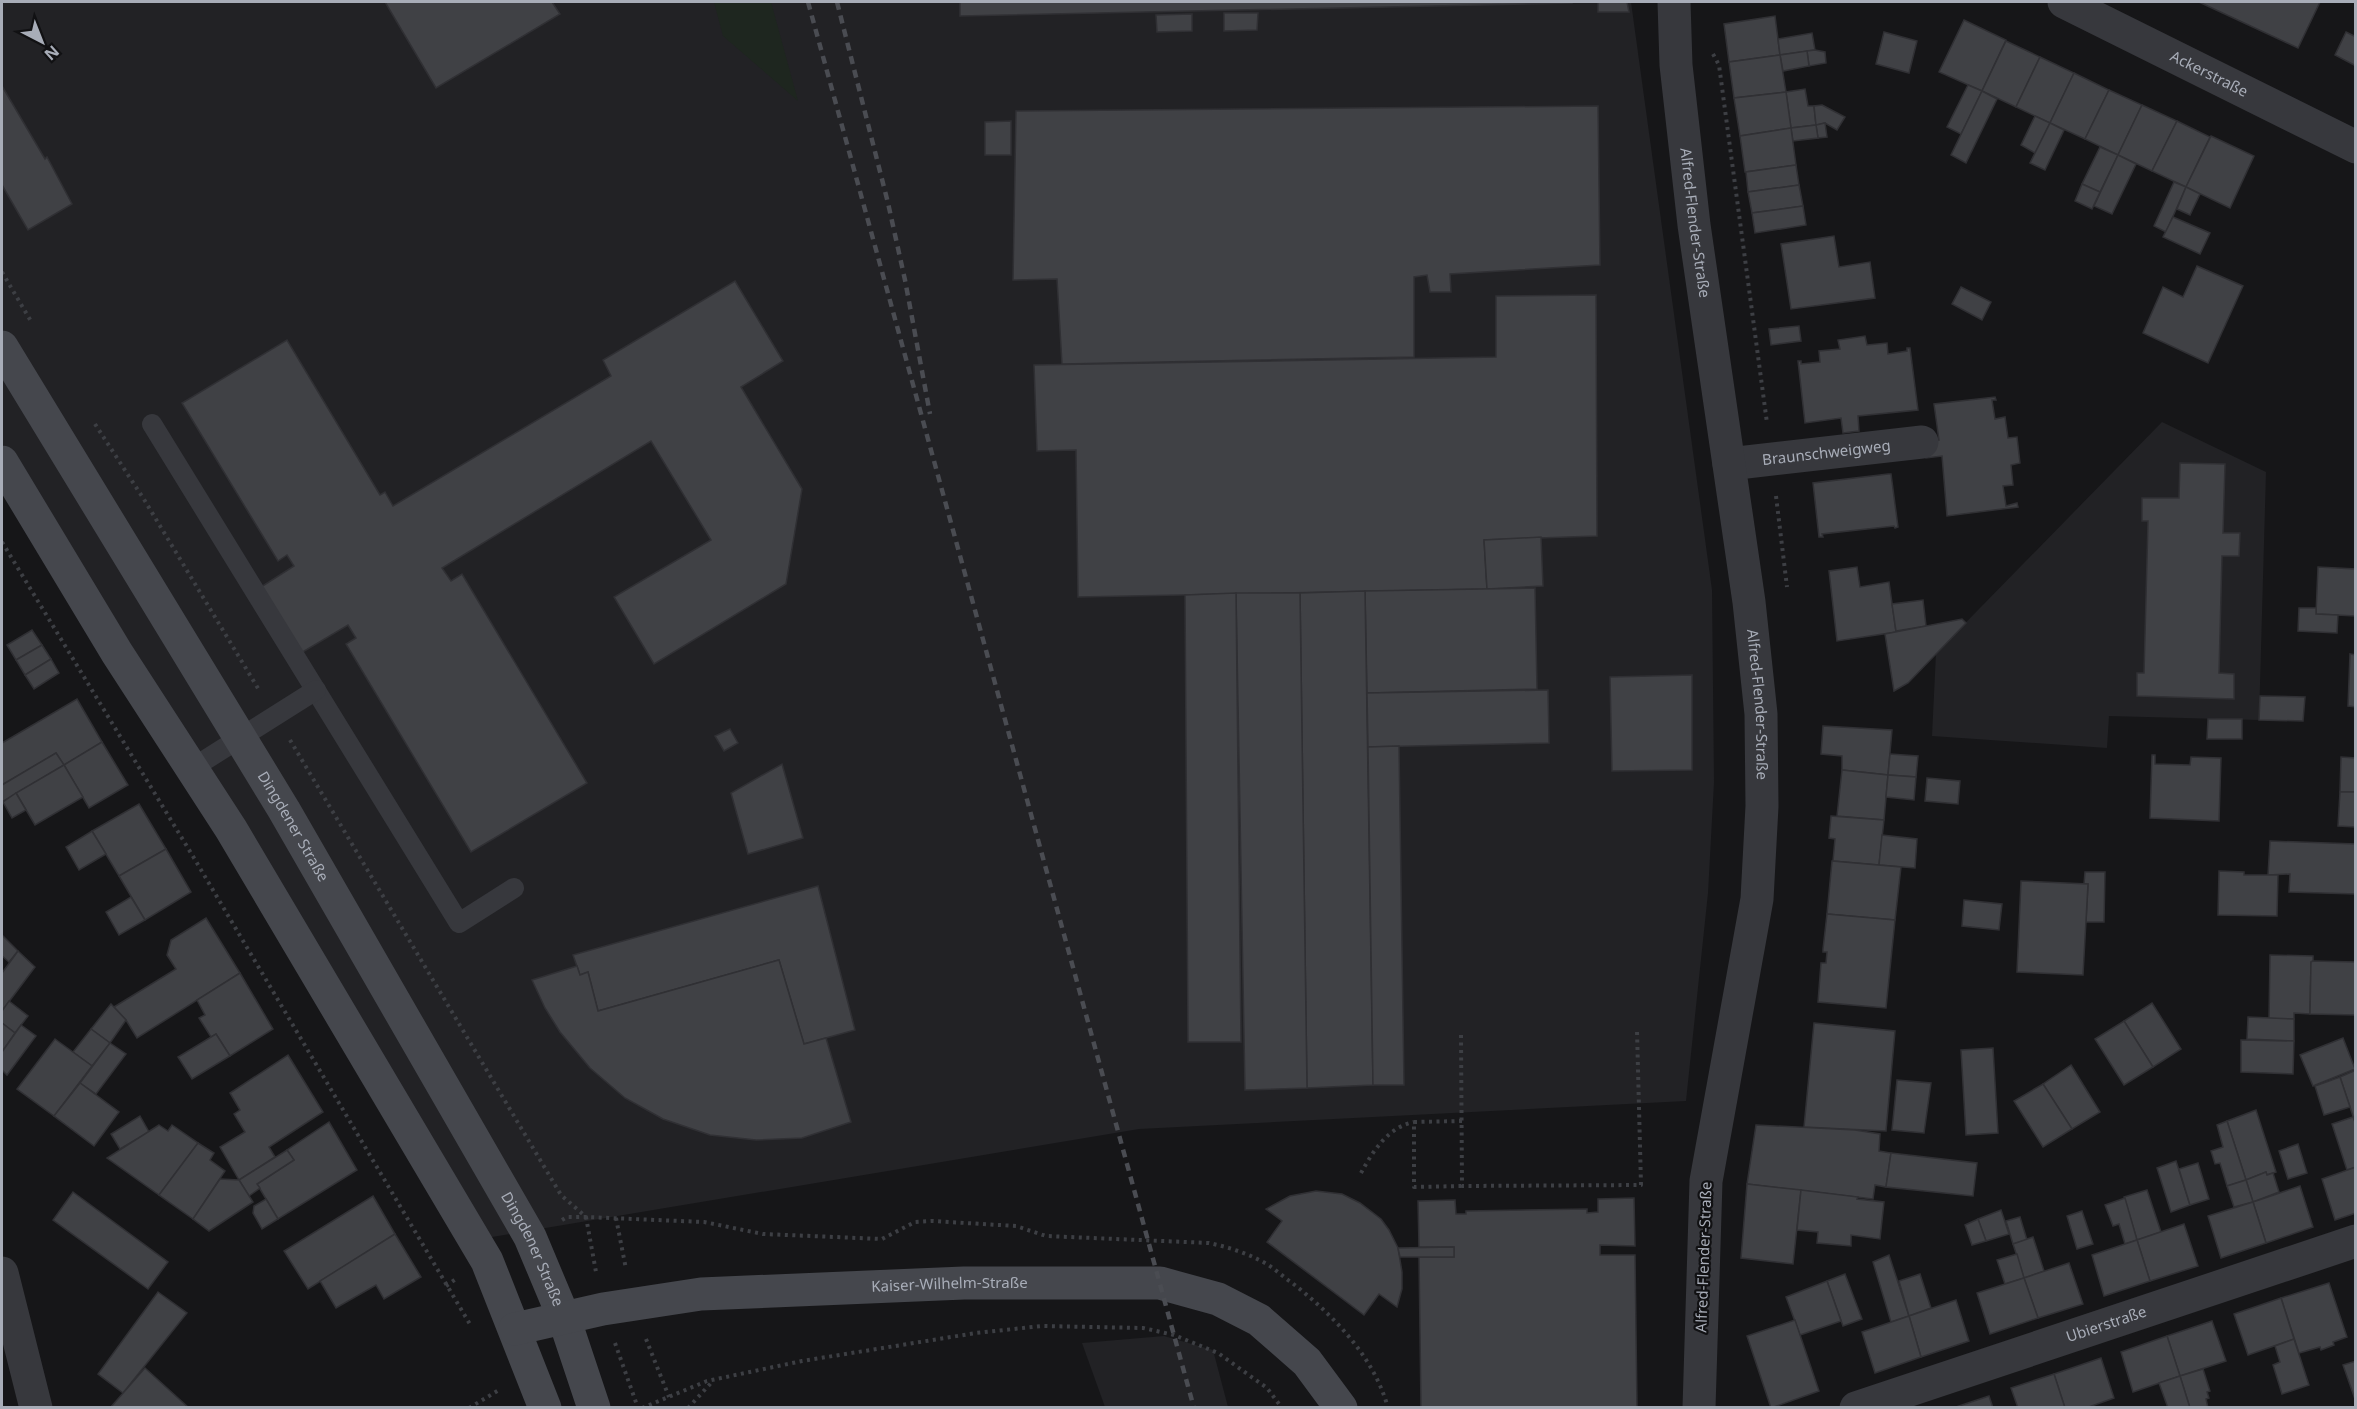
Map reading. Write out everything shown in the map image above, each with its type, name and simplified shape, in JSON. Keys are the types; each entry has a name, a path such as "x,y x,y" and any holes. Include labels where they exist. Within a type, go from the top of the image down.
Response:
{"main road":[{"name":"Dingdener Straße","path":"2,347 290,820 530,1237 564,1318 594,1407"},
{"path":"2,462 117,653 231,829 487,1261 545,1407"},
{"name":"Kaiser-Wilhelm-Straße","path":"515,1329 603,1310 701,1294 957,1284 1160,1283 1218,1299 1259,1320 1307,1362 1341,1407"}],"street":[{"name":"Alfred-Flender-Straße","path":"1674,2 1676,65 1694,225 1749,602 1761,714 1762,806 1757,898 1706,1181 1699,1407"},
{"name":"Ackerstraße","path":"2064,2 2355,147"},
{"name":"Braunschweigweg","path":"1729,464 1922,442"},
{"name":"Ubierstraße","path":"1856,1407 2355,1241"},
{"path":"2,1273 36,1407"}],"lane":[{"path":"152,424 459,923 514,888"},
{"path":"191,768 316,690"}],"path":[{"path":"2,272 38,333"},
{"path":"94,422 152,511 561,1195 586,1217"},
{"path":"2,542 195,858 474,1331"},
{"path":"1414,1122 1414,1187 1641,1185 1637,1031"},
{"path":"1461,1035 1462,1186"},
{"path":"1361,1173 1371,1155 1384,1139 1403,1124 1461,1121"},
{"path":"642,1407 714,1380 802,1361 987,1332 1042,1326 1143,1328 1174,1335 1218,1353 1267,1388 1282,1407"},
{"path":"688,1407 714,1380"},
{"path":"469,1407 505,1386"}],"shaded area":[{"path":"2,2 1631,2 1712,590 1714,782 1708,893 1686,1101 1139,1129 486,1238 2,443"},
{"path":"714,2 771,2 798,101 723,36"},
{"path":"2162,422 2266,472 2259,720 2109,716 2107,748 1932,736 1936,653"},
{"path":"1164,1336 1213,1350 1228,1407 1105,1407 1082,1343"}],"building":[{"path":"385,2 552,2 560,14 436,88"},
{"path":"960,2 1572,2 1572,3 960,16"},
{"path":"1598,2 1627,2 1629,12 1598,12"},
{"path":"2199,2 2320,2 2298,48"},
{"path":"1224,13 1258,13 1257,30 1224,31"},
{"path":"1192,14 1192,31 1157,32 1156,15"},
{"path":"1775,16 1780,55 1729,62 1724,24"},
{"path":"1964,20 2006,40 1982,91 1939,72"},
{"path":"1884,32 1917,41 1909,73 1876,64"},
{"path":"2346,32 2354,36 2356,32 2356,66 2335,55"},
{"path":"1812,33 1815,50 1780,55 1778,39"},
{"path":"2006,41 2040,57 2016,107 1982,91"},
{"path":"1807,51 1825,52 1826,63 1809,66"},
{"path":"1807,51 1809,66 1783,71 1780,55"},
{"path":"1780,55 1786,92 1734,98 1729,62"},
{"path":"2040,57 2074,73 2050,123 2016,107"},
{"path":"2074,73 2109,90 2085,139 2050,123"},
{"path":"1968,85 1982,91 1961,134 1947,127"},
{"path":"2,86 45,159 47,157 72,204 28,230 2,185"},
{"path":"1805,89 1808,106 1814,106 1816,125 1791,128 1786,92"},
{"path":"2109,90 2142,105 2118,155 2085,139"},
{"path":"1982,91 1997,99 1966,163 1951,155"},
{"path":"1786,92 1791,128 1740,136 1734,98"},
{"path":"1822,105 1845,117 1837,130 1825,123 1816,125 1814,106"},
{"path":"2142,105 2177,121 2152,171 2118,155"},
{"path":"1598,106 1600,265 1450,274 1451,292 1430,292 1427,275 1414,277 1414,357 1062,364 1057,279 1013,280 1016,111"},
{"path":"2035,116 2050,123 2035,153 2021,145"},
{"path":"1011,121 1011,155 985,155 985,122"},
{"path":"2177,121 2210,137 2186,187 2152,171"},
{"path":"1825,123 1827,137 1818,138 1816,125"},
{"path":"2050,123 2064,130 2045,170 2030,163"},
{"path":"1816,125 1818,138 1793,141 1791,128"},
{"path":"1791,128 1796,165 1745,172 1740,136"},
{"path":"2211,136 2254,156 2230,208 2186,187"},
{"path":"2100,147 2118,155 2100,192 2082,184"},
{"path":"2118,155 2136,164 2112,214 2094,206"},
{"path":"1796,165 1799,185 1748,192 1746,172"},
{"path":"2174,182 2186,187 2166,232 2154,226"},
{"path":"2082,184 2100,192 2092,209 2075,201"},
{"path":"1799,185 1803,206 1752,213 1748,192"},
{"path":"2186,187 2200,194 2190,215 2177,209"},
{"path":"1803,206 1806,225 1755,233 1752,213"},
{"path":"2173,217 2210,233 2200,254 2163,237"},
{"path":"1834,236 1839,267 1870,262 1875,298 1791,309 1781,244"},
{"path":"2197,266 2243,286 2208,363 2143,333 2163,287 2183,297"},
{"path":"735,281 783,361 741,387 802,489 786,584 654,664 614,597 711,540 651,441 442,568 451,581 462,574 587,783 471,852 346,644 356,638 348,625 301,653 261,587 294,566 287,555 278,561 182,403 287,340 380,495 385,492 393,506 611,376 603,360"},
{"path":"1961,287 1991,302 1982,320 1952,304"},
{"path":"1596,295 1597,536 1484,540 1487,589 1078,597 1076,450 1037,451 1034,365 1496,357 1496,296"},
{"path":"1799,326 1801,341 1771,345 1769,329"},
{"path":"1865,336 1867,345 1887,343 1888,354 1907,351 1907,348 1910,348 1918,410 1858,416 1859,431 1843,433 1841,418 1805,423 1798,361 1801,361 1801,364 1820,362 1819,351 1840,349 1838,340"},
{"path":"1995,397 1996,400 1992,400 1995,419 2005,417 2008,438 2017,437 2020,463 2011,465 2013,485 2003,486 2006,506 2017,503 2018,507 1947,516 1942,456 1926,458 1924,442 1939,440 1934,404"},
{"path":"2180,463 2225,464 2223,533 2240,533 2239,556 2222,556 2219,673 2234,674 2234,699 2137,696 2137,673 2144,673 2148,521 2142,521 2142,498 2179,498"},
{"path":"1891,474 1898,527 1822,534 1823,537 1819,537 1813,483"},
{"path":"1541,537 1543,586 1487,589 1484,540"},
{"path":"1857,567 1860,587 1889,582 1896,632 1837,641 1829,571"},
{"path":"2318,567 2356,569 2356,616 2316,614"},
{"path":"1535,588 1537,689 1367,693 1365,591"},
{"path":"1365,591 1373,1085 1307,1088 1300,593"},
{"path":"1236,593 1300,593 1307,1088 1245,1090"},
{"path":"1236,593 1241,1042 1188,1042 1185,595"},
{"path":"1923,600 1926,626 1896,631 1892,604"},
{"path":"2299,608 2316,608 2316,614 2338,615 2337,633 2298,631"},
{"path":"1962,619 1966,623 1908,683 1894,691 1885,634"},
{"path":"32,630 42,645 16,660 7,645"},
{"path":"42,645 51,659 25,675 16,660"},
{"path":"2350,654 2356,655 2356,707 2348,706"},
{"path":"51,659 59,673 34,689 25,675"},
{"path":"1692,675 1692,770 1612,771 1610,677"},
{"path":"1548,690 1549,743 1368,747 1367,693"},
{"path":"2260,696 2305,697 2303,721 2259,720"},
{"path":"77,699 102,742 64,765 56,753 2,785 2,743"},
{"path":"2208,719 2242,719 2242,739 2207,739"},
{"path":"1823,726 1892,730 1888,775 1842,770 1842,756 1821,754"},
{"path":"730,729 738,743 724,751 715,736"},
{"path":"102,742 128,785 89,808 64,765"},
{"path":"1399,746 1404,1085 1373,1085 1368,747"},
{"path":"56,753 64,765 2,802 2,785"},
{"path":"1890,754 1918,756 1916,777 1888,775"},
{"path":"2152,755 2155,755 2155,764 2190,765 2191,757 2221,758 2219,821 2150,818"},
{"path":"2341,757 2356,758 2356,792 2340,792"},
{"path":"782,764 803,838 748,854 731,793"},
{"path":"64,765 83,797 35,825 16,793"},
{"path":"1842,770 1888,775 1884,820 1837,816"},
{"path":"1888,775 1916,777 1914,800 1886,797"},
{"path":"1927,778 1960,781 1958,804 1925,801"},
{"path":"2340,792 2356,792 2356,827 2338,826"},
{"path":"16,793 26,810 12,818 3,802"},
{"path":"139,804 166,849 119,876 92,831"},
{"path":"1831,816 1884,820 1879,865 1833,861 1835,839 1829,838"},
{"path":"92,831 106,854 79,870 66,847"},
{"path":"1882,835 1917,839 1915,868 1879,865"},
{"path":"2270,841 2356,844 2356,894 2289,892 2290,874 2268,875"},
{"path":"166,849 191,892 145,920 119,876"},
{"path":"1832,861 1901,867 1895,920 1827,914"},
{"path":"2219,871 2244,872 2244,875 2278,875 2277,916 2218,915"},
{"path":"2085,872 2105,872 2104,922 2086,922 2088,884 2084,884"},
{"path":"2021,881 2088,884 2083,975 2017,972"},
{"path":"818,886 855,1030 804,1044 779,960 598,1011 588,972 580,975 573,955"},
{"path":"131,897 145,920 119,935 106,912"},
{"path":"1964,900 2002,904 1999,930 1962,926"},
{"path":"1827,914 1895,920 1886,1008 1818,1002 1821,963 1826,963 1827,952 1823,952 1823,949"},
{"path":"206,918 240,973 137,1038 126,1020 114,1007 176,969 167,955 171,940"},
{"path":"2,935 18,951 9,962 2,956"},
{"path":"18,951 35,967 2,1011 2,973"},
{"path":"2270,955 2313,956 2310,1014 2294,1013 2294,1019 2269,1019"},
{"path":"779,960 804,1044 826,1038 851,1122 802,1138 756,1140 710,1135 663,1119 625,1098 590,1068 560,1032 545,1008 532,980 577,966 580,975 588,972 598,1011"},
{"path":"2311,962 2356,962 2356,1015 2310,1014"},
{"path":"240,973 273,1029 230,1056 216,1034 211,1037 199,1018 205,1015 197,1000"},
{"path":"9,1001 28,1016 15,1033 2,1023 2,1011"},
{"path":"2152,1003 2181,1049 2153,1067 2124,1021"},
{"path":"111,1004 126,1020 110,1043 91,1029"},
{"path":"2248,1017 2294,1019 2294,1041 2247,1039"},
{"path":"2124,1021 2153,1067 2124,1085 2095,1039"},
{"path":"2,1023 15,1033 2,1052"},
{"path":"1814,1023 1895,1031 1886,1131 1804,1127"},
{"path":"21,1025 36,1036 7,1075 2,1070 2,1052"},
{"path":"91,1029 110,1043 92,1066 73,1052"},
{"path":"216,1034 230,1056 192,1079 178,1057"},
{"path":"2343,1038 2355,1069 2313,1086 2300,1055"},
{"path":"55,1039 92,1066 54,1116 17,1089"},
{"path":"2241,1040 2294,1041 2293,1074 2241,1072"},
{"path":"110,1043 126,1054 96,1094 80,1083"},
{"path":"1993,1048 1998,1133 1966,1135 1961,1050"},
{"path":"288,1055 323,1112 269,1147 275,1157 239,1180 220,1147 245,1132 234,1114 240,1110 230,1093"},
{"path":"2071,1065 2100,1112 2072,1129 2043,1084"},
{"path":"2356,1070 2356,1125 2340,1077"},
{"path":"2340,1077 2350,1107 2324,1115 2315,1086"},
{"path":"1897,1080 1931,1083 1924,1133 1892,1130"},
{"path":"80,1083 119,1112 94,1146 54,1116"},
{"path":"2043,1084 2072,1129 2043,1147 2014,1101"},
{"path":"2256,1110 2276,1172 2267,1175 2266,1172 2246,1180 2227,1121"},
{"path":"140,1116 149,1132 120,1149 111,1134"},
{"path":"2353,1117 2356,1125 2356,1167 2347,1170 2332,1124"},
{"path":"2227,1121 2246,1180 2227,1186 2220,1163 2215,1164 2211,1151 2223,1147 2217,1125"},
{"path":"329,1122 357,1170 278,1219 257,1184 294,1160 287,1150"},
{"path":"159,1125 168,1131 172,1125 198,1143 159,1195 107,1158"},
{"path":"1756,1125 1855,1130 1880,1134 1879,1151 1891,1153 1886,1187 1875,1185 1873,1199 1747,1184"},
{"path":"198,1143 214,1153 210,1160 225,1171 193,1219 159,1195"},
{"path":"2298,1144 2307,1173 2288,1179 2279,1151"},
{"path":"287,1150 294,1160 257,1184 260,1188 249,1196 239,1180"},
{"path":"1891,1153 1977,1163 1973,1196 1886,1187"},
{"path":"2176,1161 2190,1205 2171,1212 2157,1168"},
{"path":"2198,1163 2209,1199 2190,1205 2179,1169"},
{"path":"2356,1167 2356,1213 2335,1220 2322,1179"},
{"path":"2266,1172 2267,1175 2273,1173 2279,1192 2253,1202 2246,1180"},
{"path":"220,1179 239,1180 253,1202 209,1231 193,1219"},
{"path":"2246,1180 2253,1202 2234,1207 2227,1186"},
{"path":"1747,1184 1801,1190 1793,1264 1741,1258"},
{"path":"2300,1186 2313,1227 2266,1243 2253,1202"},
{"path":"1801,1190 1884,1202 1880,1239 1851,1235 1851,1246 1817,1243 1818,1232 1797,1230"},
{"path":"2147,1190 2161,1232 2137,1240 2124,1197"},
{"path":"1316,1191 1342,1194 1360,1203 1381,1219 1389,1230 1398,1248 1402,1272 1402,1289 1397,1307 1379,1294 1364,1315 1267,1242 1282,1221 1266,1209 1290,1196"},
{"path":"73,1192 168,1262 148,1289 53,1220"},
{"path":"373,1196 395,1234 308,1289 284,1251"},
{"path":"1634,1198 1635,1246 1600,1245 1600,1255 1635,1255 1637,1408 1421,1408 1419,1257 1454,1257 1454,1247 1419,1247 1418,1201 1455,1200 1456,1214 1466,1214 1466,1211 1587,1209 1587,1213 1598,1212 1598,1199"},
{"path":"2125,1198 2137,1240 2125,1244 2119,1224 2113,1226 2105,1205"},
{"path":"266,1199 278,1219 262,1229 253,1213 254,1206"},
{"path":"2253,1202 2266,1243 2221,1258 2208,1216"},
{"path":"2001,1210 2009,1234 1986,1241 1978,1219"},
{"path":"2082,1211 2093,1244 2077,1249 2067,1216"},
{"path":"2020,1217 2027,1240 2013,1244 2006,1221"},
{"path":"1978,1219 1986,1241 1972,1245 1965,1225"},
{"path":"2184,1224 2198,1266 2150,1281 2137,1240"},
{"path":"395,1234 421,1277 384,1299 376,1285 336,1308 320,1281"},
{"path":"2033,1237 2044,1271 2024,1278 2013,1244"},
{"path":"2137,1240 2150,1281 2104,1296 2092,1255"},
{"path":"1454,1247 1454,1257 1400,1257 1398,1248"},
{"path":"2017,1254 2024,1278 2005,1284 1997,1260"},
{"path":"1889,1255 1909,1316 1891,1322 1873,1262"},
{"path":"2069,1263 2083,1304 2038,1318 2024,1278"},
{"path":"1845,1274 1862,1319 1843,1326 1827,1281"},
{"path":"1920,1274 1931,1308 1909,1316 1899,1281"},
{"path":"2024,1278 2038,1318 1990,1334 1977,1293"},
{"path":"1827,1281 1841,1321 1800,1335 1786,1297"},
{"path":"2329,1283 2347,1337 2321,1350 2320,1347 2299,1353 2281,1298"},
{"path":"158,1292 187,1313 123,1393 98,1374"},
{"path":"2281,1298 2294,1339 2248,1355 2234,1314"},
{"path":"1956,1300 1969,1341 1921,1357 1909,1316"},
{"path":"1909,1316 1921,1357 1875,1373 1862,1332"},
{"path":"1795,1320 1819,1391 1771,1408 1747,1336"},
{"path":"2212,1321 2226,1361 2180,1376 2167,1336"},
{"path":"2167,1336 2180,1376 2133,1392 2121,1352"},
{"path":"2294,1339 2309,1385 2282,1394 2273,1365 2280,1362 2275,1346"},
{"path":"2101,1358 2114,1398 2086,1408 2065,1408 2054,1374"},
{"path":"2356,1361 2356,1402 2343,1365"},
{"path":"145,1368 189,1408 110,1408"},
{"path":"2203,1369 2210,1391 2207,1392 2209,1398 2206,1399 2208,1408 2190,1408 2180,1376"},
{"path":"2054,1374 2065,1408 2018,1408 2011,1388"},
{"path":"2180,1376 2190,1408 2168,1408 2159,1383"},
{"path":"1989,1396 1993,1408 1953,1408"}],"railway":[{"path":"808,2 1194,1408"},
{"path":"837,2 888,203 930,414"}]}
